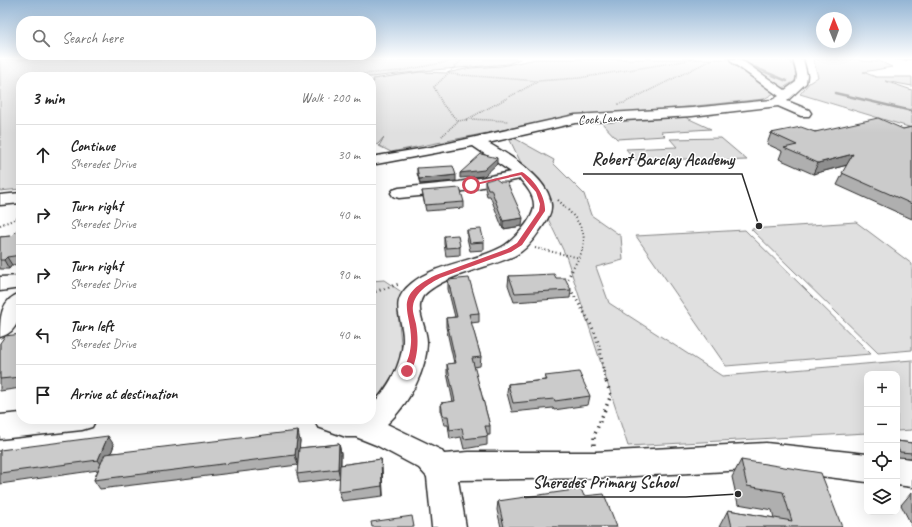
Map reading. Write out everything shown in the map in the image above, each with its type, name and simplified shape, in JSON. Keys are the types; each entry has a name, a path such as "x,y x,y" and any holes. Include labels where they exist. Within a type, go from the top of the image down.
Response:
{"street":[{"path":"763,84 781,99 805,113"},
{"path":"781,99 797,84"},
{"name":"Cock Lane","path":"376,160 431,151 575,119 701,115 781,99"},
{"path":"376,416 384,410 396,393 407,371 414,350 414,336 409,307 414,294 438,276 499,255 519,244 542,211 543,204 538,192 522,174 502,157 475,141"},
{"path":"399,193 465,186 522,174"},
{"path":"0,200 16,198"},
{"path":"0,284 16,282"},
{"path":"0,329 16,307"},
{"path":"0,427 31,424"},
{"path":"343,424 358,425 408,447 430,459 438,468 442,477 449,527"},
{"path":"438,468 469,465 596,465 766,456 864,468"},
{"path":"900,471 912,473"}],"path":[{"path":"438,84 434,87 443,105 458,121"},
{"path":"462,122 535,84"},
{"path":"624,103 663,84"},
{"path":"556,198 567,208 585,238 584,249 580,258 568,274 566,284 587,318 598,343 602,370 611,395 594,436 593,449 596,465"},
{"path":"0,225 16,219"},
{"path":"519,244 580,258"}],"shaded area":[{"path":"0,84 16,84 16,189 0,191"},
{"path":"376,84 791,84 764,99 548,121 391,152 379,146 384,137 376,145"},
{"path":"809,84 893,84 912,90 912,128 800,94"},
{"path":"899,84 912,84 912,86"},
{"path":"685,117 711,129 661,132 665,136 617,139 600,121"},
{"path":"507,134 554,160 553,163 584,194 591,215 621,236 623,260 596,267 609,303 722,376 912,360 912,430 900,431 900,371 864,371 864,433 628,446 566,256"},
{"path":"721,138 747,160 692,162 689,159 635,160 626,149 677,147 670,139"},
{"path":"856,222 912,264 912,350 878,353 751,229"},
{"path":"745,230 871,354 726,366 636,236"},
{"path":"384,280 403,293 399,302 398,313 402,353 398,367 376,400 376,281"}],"building":[{"path":"878,118 903,129 912,127 912,204 842,173 853,154 818,163 784,148 797,145 771,133 801,127 815,132"},
{"path":"481,154 497,158 484,170 460,173"},
{"path":"453,166 456,175 419,179 417,168"},
{"path":"495,178 500,182 507,182 523,218 503,221 491,189 488,189 485,181"},
{"path":"460,188 464,202 425,205 422,191"},
{"path":"481,229 484,242 470,243 467,230"},
{"path":"16,231 16,256 0,260 0,237 11,236"},
{"path":"458,235 460,247 446,248 444,236"},
{"path":"554,274 556,278 565,278 571,290 515,293 509,276"},
{"path":"469,278 479,313 469,314 481,357 472,358 490,426 485,426 488,436 464,439 462,428 450,430 448,416 443,416 441,403 455,401 447,364 456,363 446,318 457,317 448,280"},
{"path":"16,335 16,377 0,379 0,343 5,336"},
{"path":"579,372 590,396 555,401 554,399 513,403 508,384 547,380 545,376"},
{"path":"298,431 295,455 94,480 105,454"},
{"path":"108,436 98,460 0,473 0,450"},
{"path":"900,441 912,443 912,453 900,452"},
{"path":"339,444 338,469 297,474 299,448"},
{"path":"381,459 382,486 339,492 340,465"},
{"path":"741,460 821,473 842,527 732,527 728,510 792,521 783,492 747,486"},
{"path":"581,489 584,496 604,494 617,527 504,527 498,501"},
{"path":"412,516 414,527 372,527 371,522"}],"waterway":[{"path":"835,93 912,111"}],"place":[{"name":"Robert Barclay Academy","path":"759,226"},
{"name":"Sheredes Primary School","path":"738,494"}],"route":[{"path":"407,371 412,361 415,340 409,315 410,299 419,288 438,276 509,251 519,244 542,211 543,204 538,192 530,181 522,174 471,185"}]}
